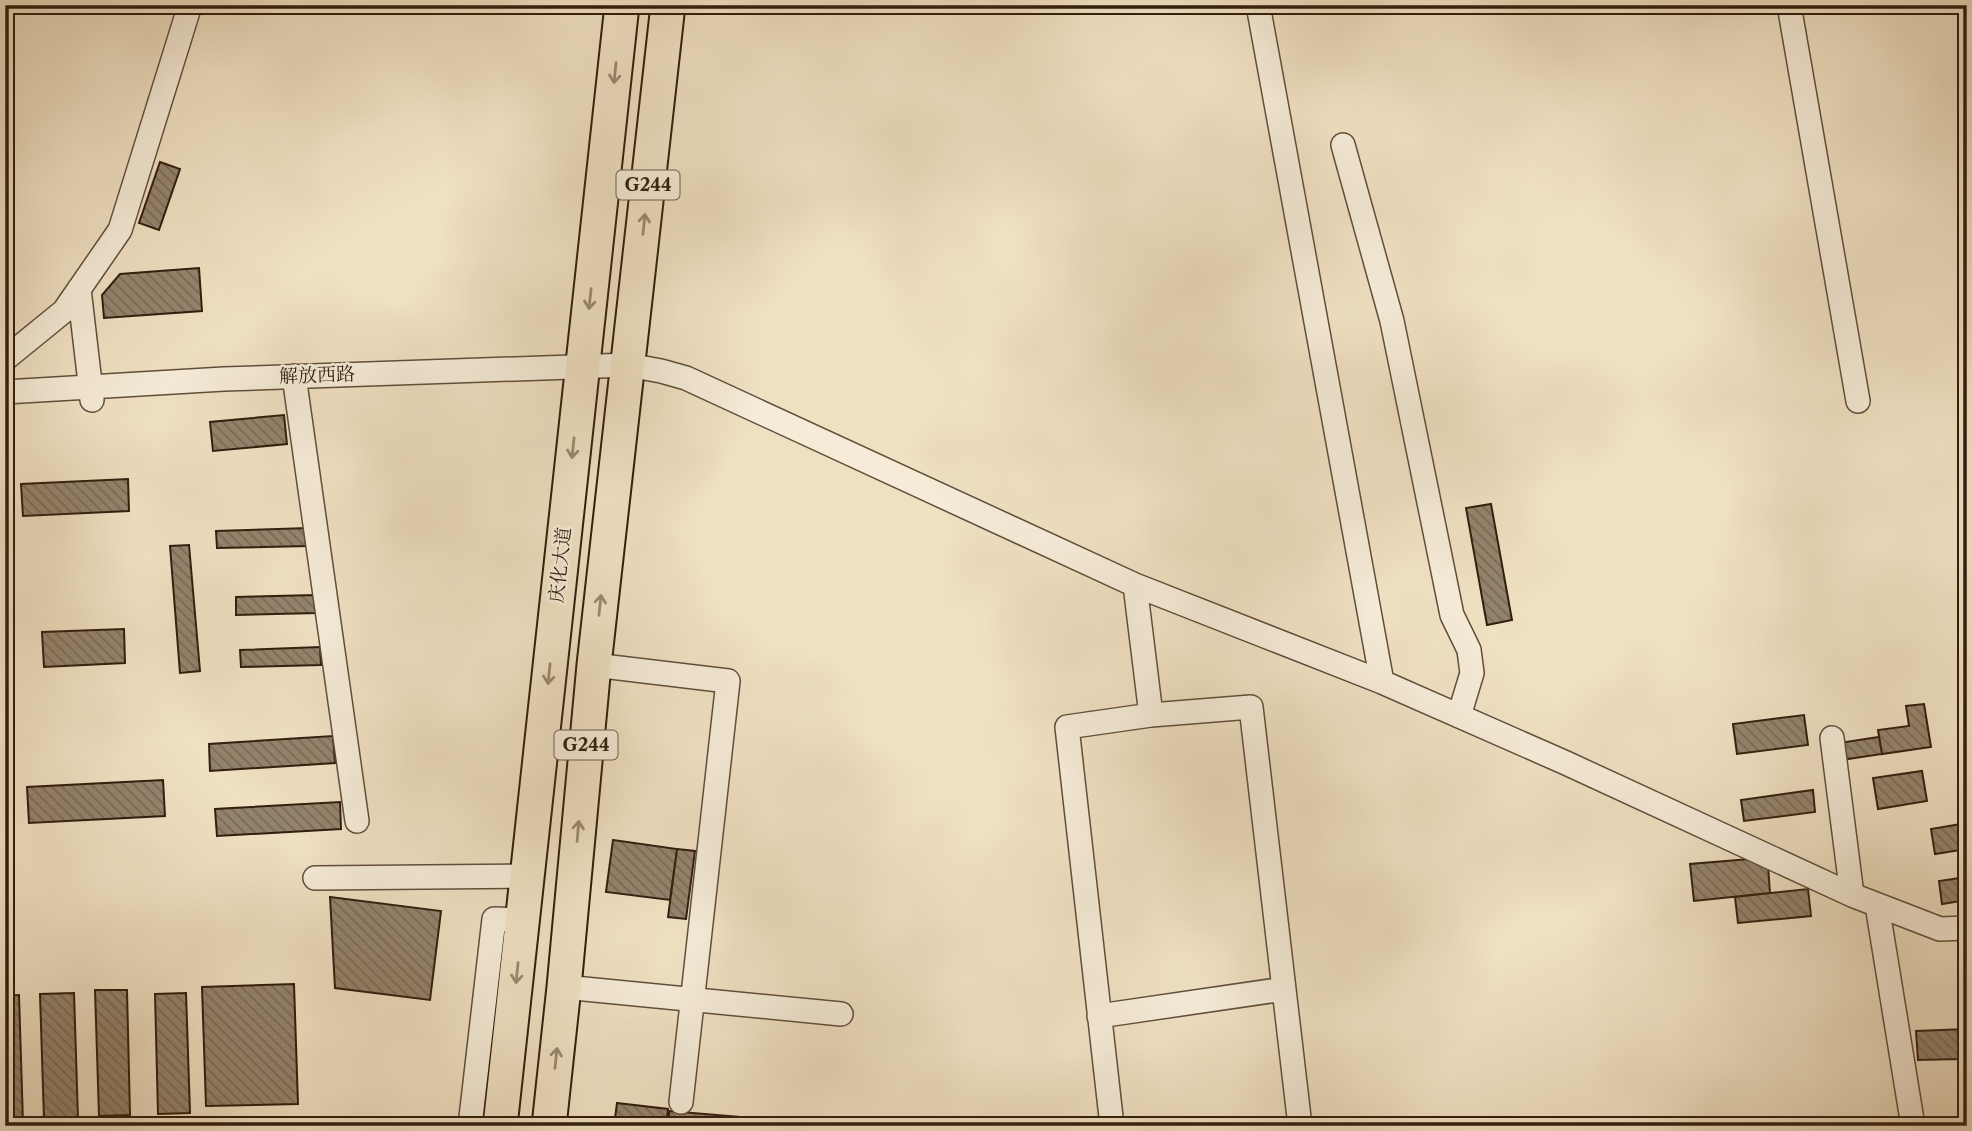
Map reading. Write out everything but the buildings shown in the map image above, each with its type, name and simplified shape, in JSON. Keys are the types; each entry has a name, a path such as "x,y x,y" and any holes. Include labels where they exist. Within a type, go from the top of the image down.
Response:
{"highway":[{"name":"庆化大道","path":"500,1126 622,5"},
{"name":"G244","path":"549,1126 594,665 668,5"}],"street":[{"path":"5,359 64,312 120,230 190,5"},
{"path":"1258,5 1382,682"},
{"path":"1789,5 1858,401"},
{"path":"1343,145 1392,321 1451,615 1469,650 1472,673 1459,716"},
{"path":"79,289 91,394"},
{"name":"解放西路","path":"5,405 91,394 295,383 661,371 703,386 1135,585 1382,682 1852,895 1940,929 1967,928"},
{"path":"295,383 357,821"},
{"name":"解放西路","path":"5,392 91,394"},
{"path":"1135,585 1151,715"},
{"path":"594,665 728,681 681,1102"},
{"path":"1112,1126 1067,727 1151,715 1251,707 1300,1126"},
{"path":"1832,738 1852,895"},
{"path":"315,878 527,876"},
{"path":"1877,905 1913,1126"},
{"path":"470,1126 494,919 522,920"},
{"path":"564,987 841,1014"},
{"path":"1099,1016 1284,989"}]}
